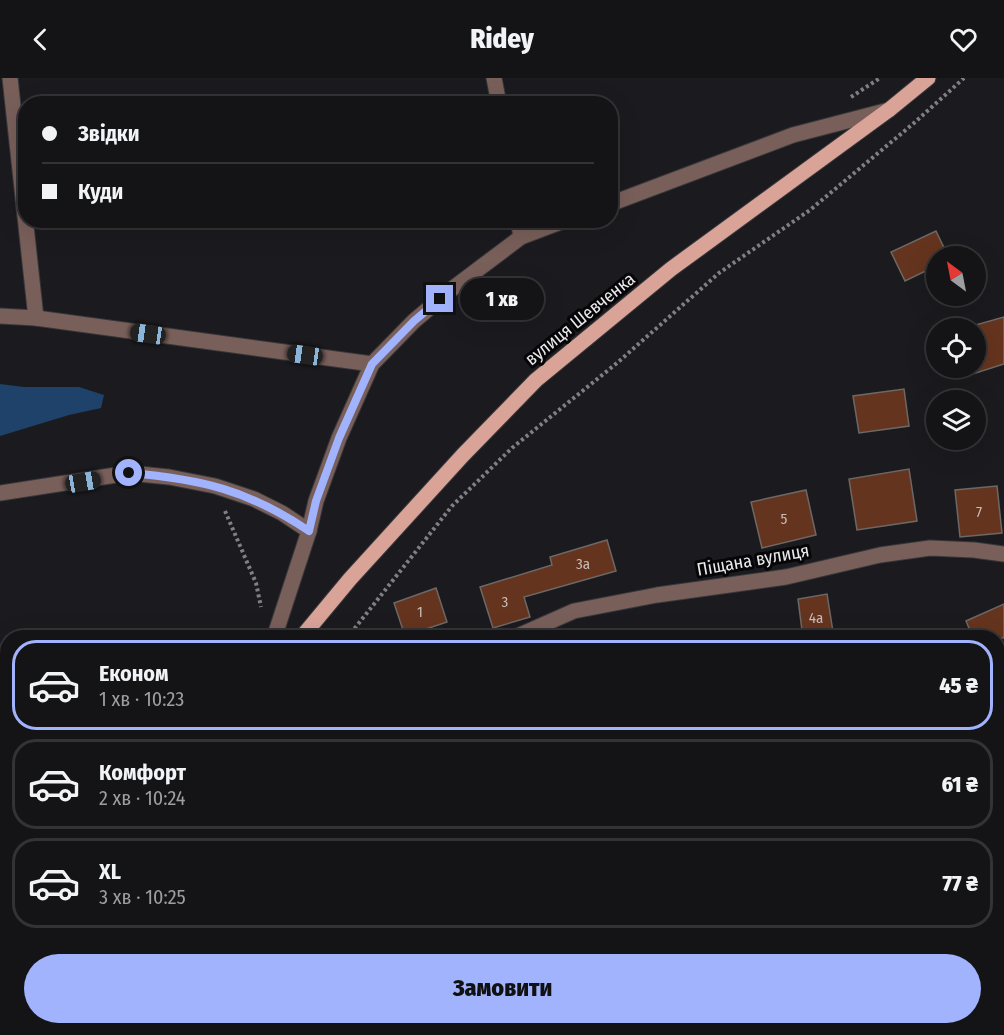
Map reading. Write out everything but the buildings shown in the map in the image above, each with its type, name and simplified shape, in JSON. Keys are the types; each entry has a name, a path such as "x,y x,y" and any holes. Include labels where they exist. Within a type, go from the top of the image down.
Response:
{"main road":[{"name":"вулиця Шевченка","path":"308,630 438,482 536,380 671,269 890,109 928,78"}],"street":[{"path":"10,78 18,152"},
{"path":"494,78 497,96"},
{"path":"618,201 793,135 890,109"},
{"path":"26,228 36,318"},
{"path":"519,228 521,237"},
{"path":"277,630 309,531 316,501 339,438 372,364 414,321 452,289 521,237 545,228"},
{"path":"0,316 36,318 372,364"},
{"path":"0,493 129,473 169,477 201,483 254,499 282,513 309,531"},
{"name":"Піщана вулиця","path":"538,630 574,611 657,595 786,577 880,555 930,548 974,549 1004,554"}],"path":[{"path":"353,630 452,506 512,448 617,363 719,273 810,210 964,78"},
{"path":"201,483 227,512 256,583 263,616"}],"water":[{"path":"0,384 24,387 79,387 104,395 101,408 69,415 0,436"}],"route":[{"path":"129,473 169,477 214,486 254,499 282,513 309,531 316,501 339,438 372,364 414,321 440,299"}]}
